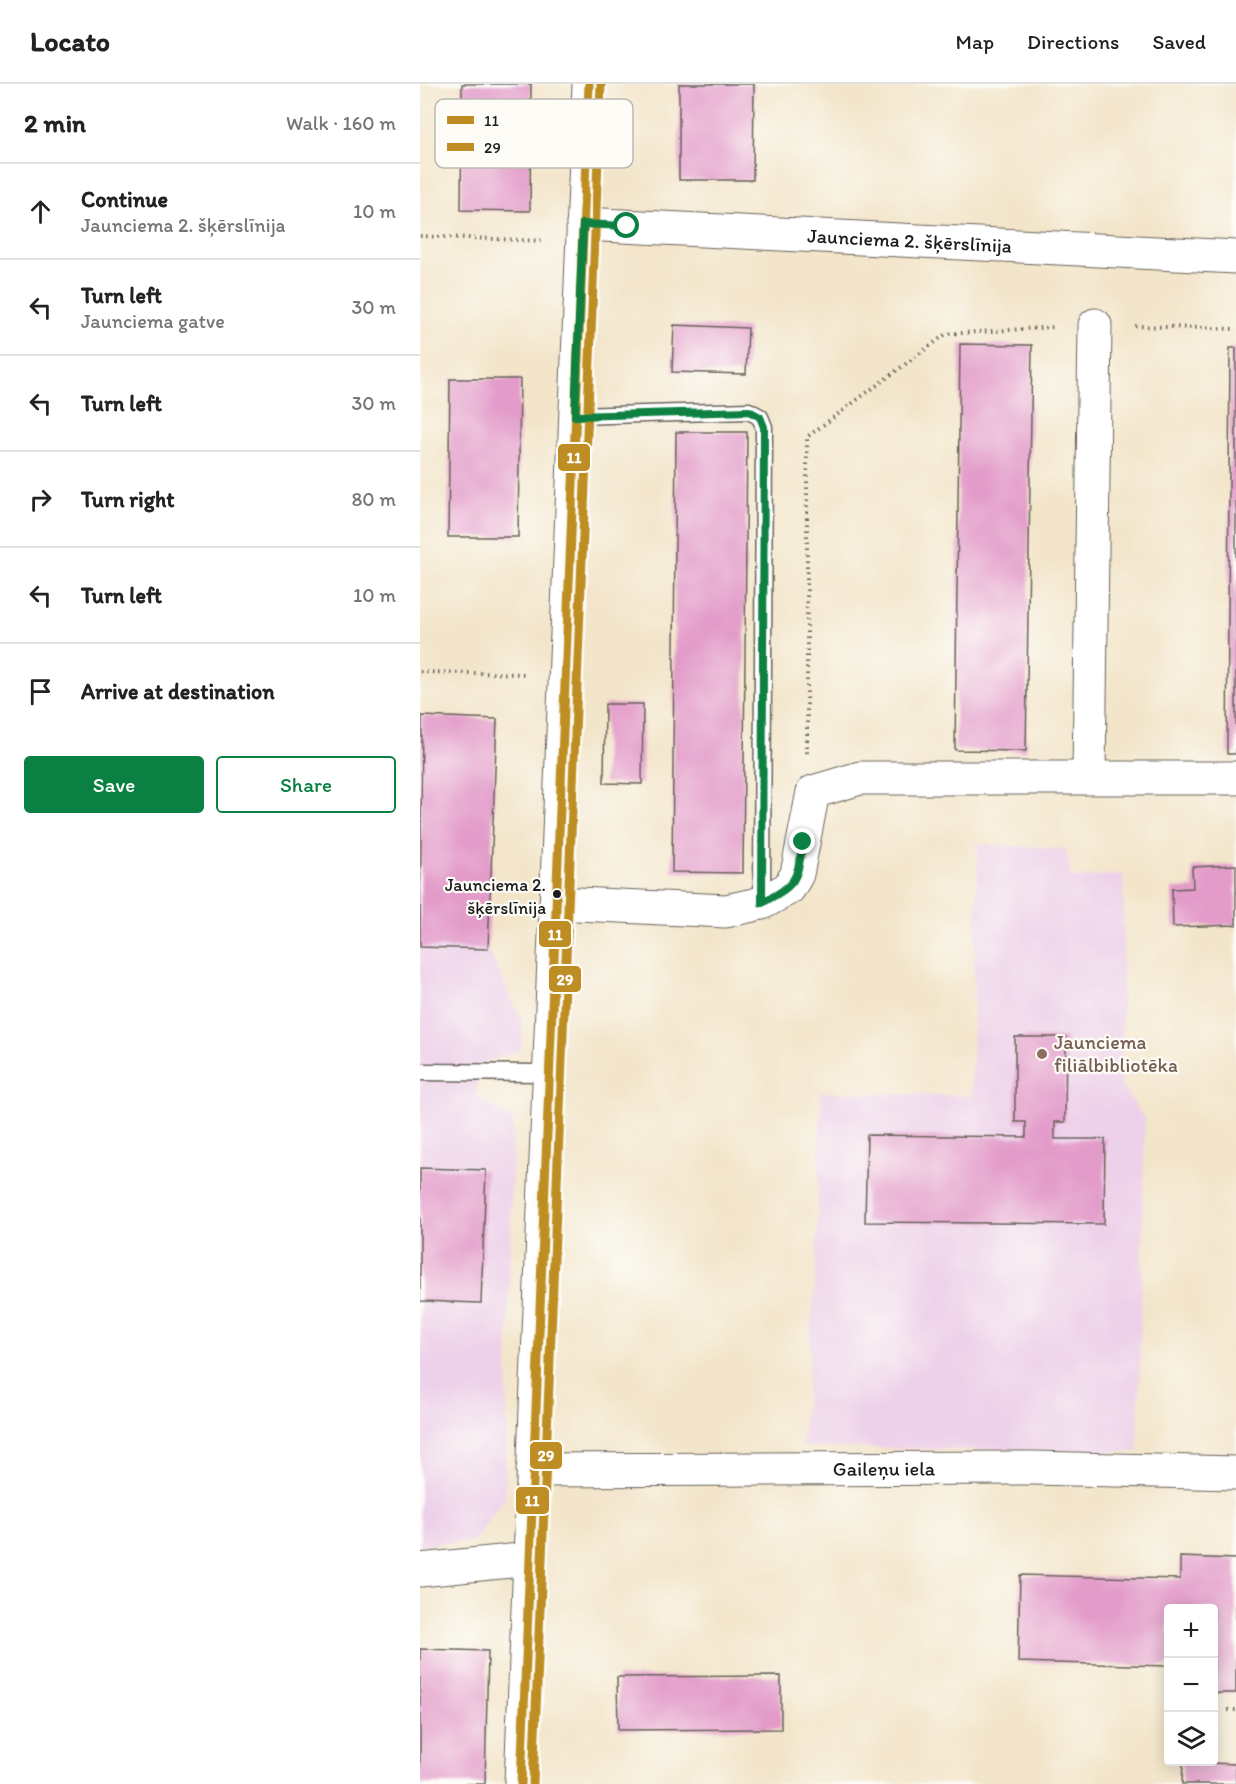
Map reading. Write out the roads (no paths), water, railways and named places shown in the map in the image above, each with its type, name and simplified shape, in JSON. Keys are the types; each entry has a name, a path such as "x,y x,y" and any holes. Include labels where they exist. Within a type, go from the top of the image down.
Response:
{"street":[{"path":"588,99 589,84"},
{"path":"521,1784 585,168"},
{"name":"Jaunciema 2. šķērslīnija","path":"582,233 1236,257"},
{"path":"1089,776 1095,325"},
{"path":"556,903 726,911 762,903 789,888 797,874 813,792 860,778 1089,776 1236,778"},
{"name":"Gaileņu iela","path":"533,1470 1034,1468 1236,1473"},
{"path":"420,1570 530,1559"}],"lane":[{"path":"575,416 749,411 760,417 764,427 762,903"},
{"path":"420,1072 549,1073"}],"place":[{"name":"Jaunciema 2. šķērslīnija","path":"557,894"},
{"name":"Jaunciema filiālbibliotēka","path":"1042,1054"}]}
